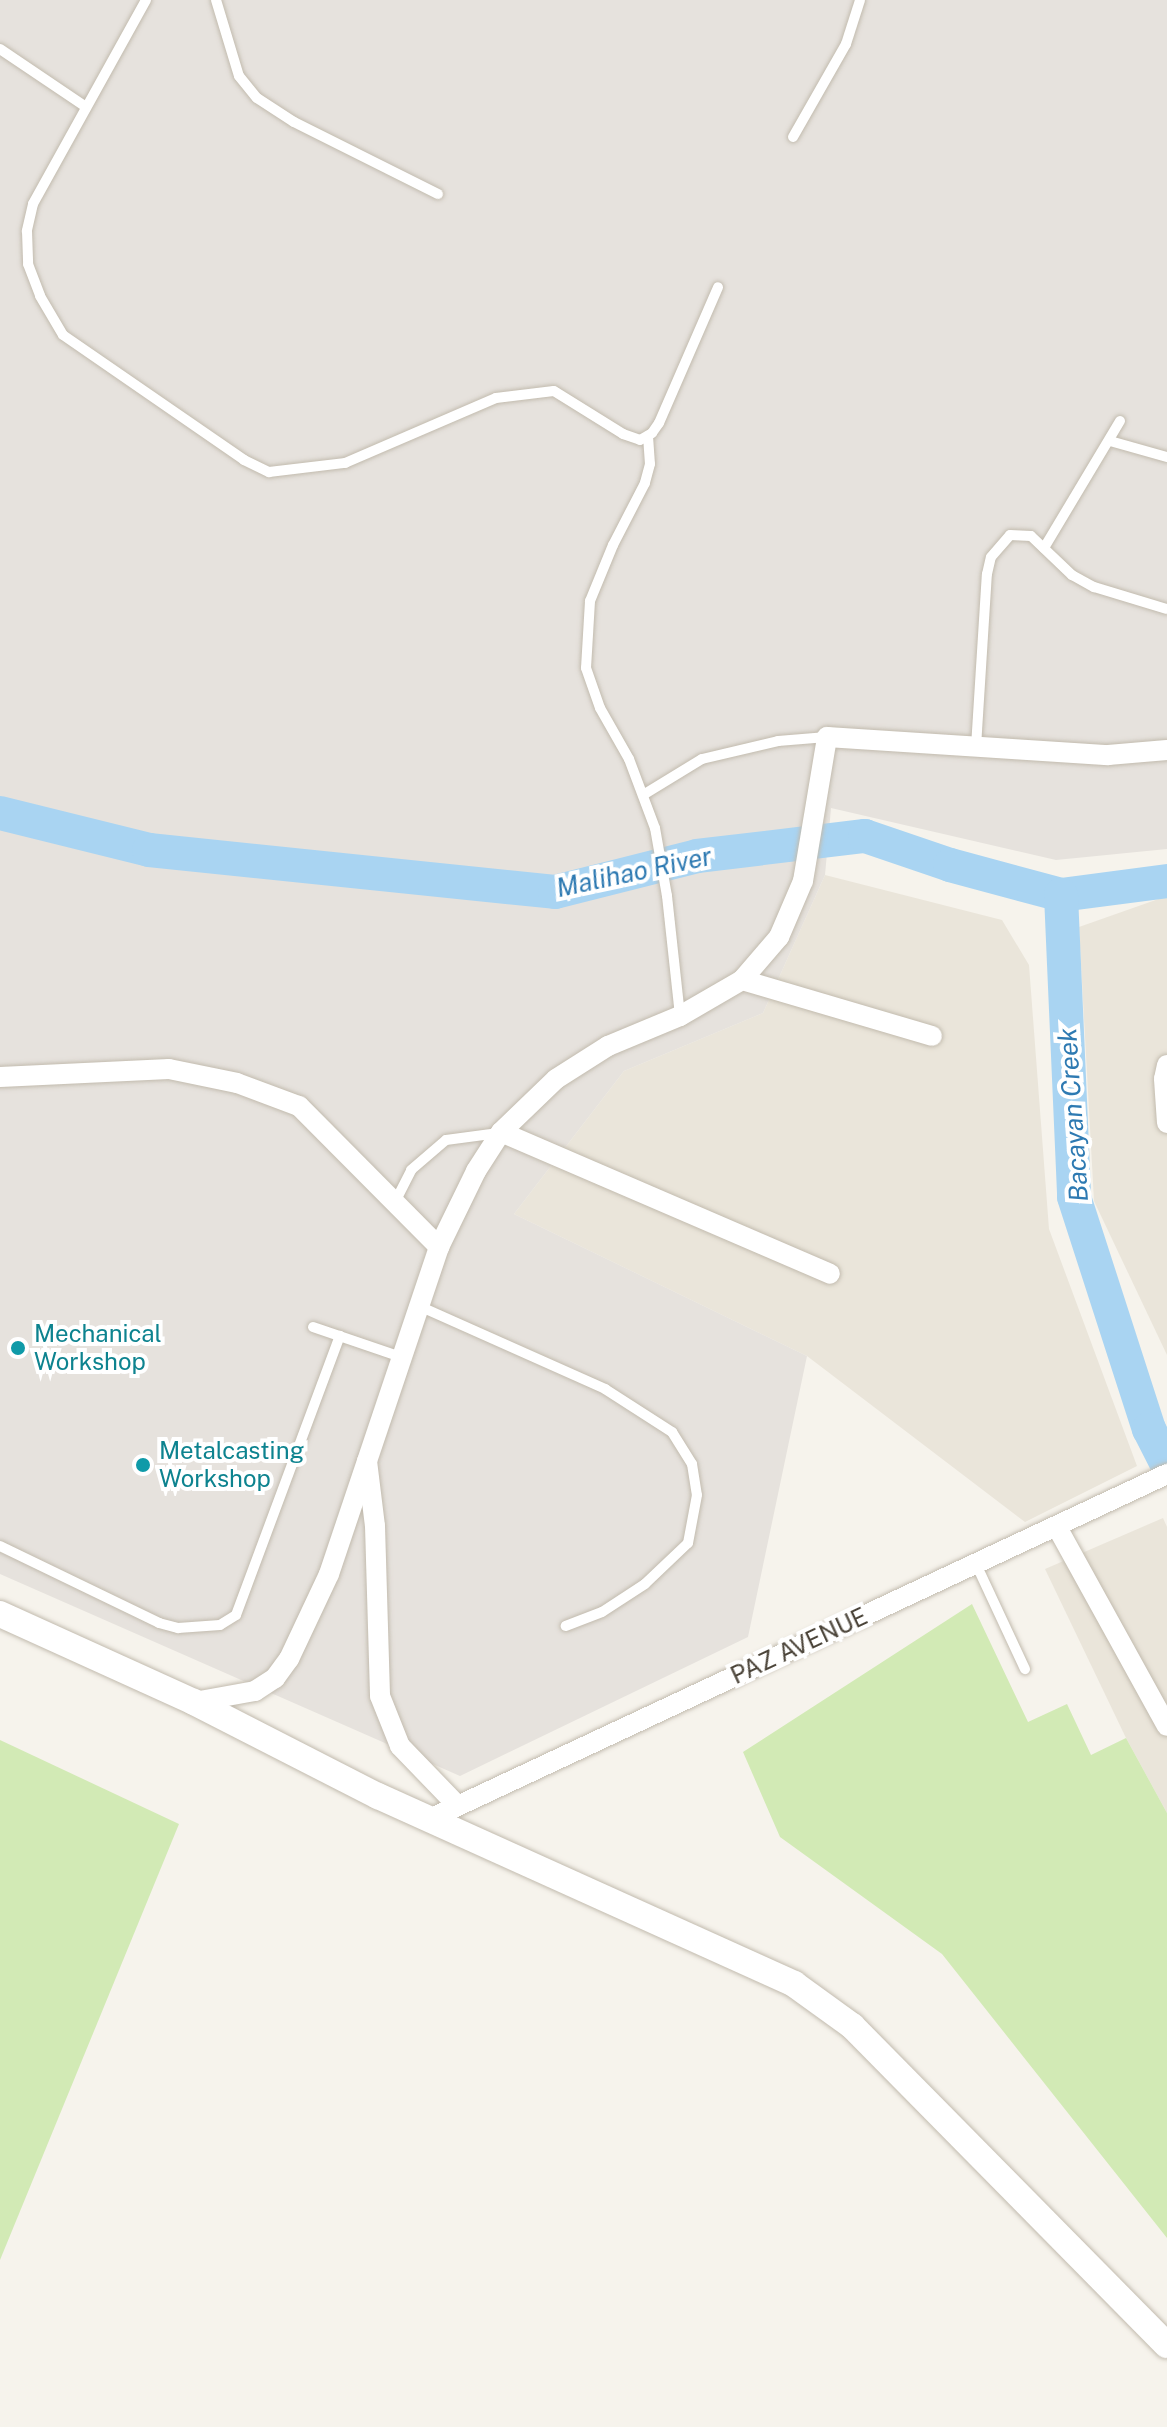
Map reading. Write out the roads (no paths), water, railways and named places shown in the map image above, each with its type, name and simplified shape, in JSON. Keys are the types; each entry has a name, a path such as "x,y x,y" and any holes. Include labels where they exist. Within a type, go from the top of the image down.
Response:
{"street":[{"path":"194,1702 255,1691 275,1678 289,1659 329,1574 439,1247 476,1171 501,1132 556,1079 608,1046 680,1016 742,980 779,937 803,881 827,737 1108,755 1167,750"},
{"path":"742,980 932,1036"},
{"path":"1167,1065 1164,1079 1167,1123"},
{"path":"0,1077 169,1069 237,1083 299,1106 439,1247"},
{"path":"501,1132 830,1274"},
{"path":"366,1457 375,1526 380,1696 400,1746 458,1806"},
{"name":"PAZ AVENUE","path":"432,1818 1167,1474"},
{"path":"1057,1527 1167,1726"},
{"path":"0,1614 194,1702 378,1796 754,1964 820,2001 852,2026 1167,2345"}],"lane":[{"path":"146,0 33,204 27,231 28,264 40,296 63,335 244,460 269,472 345,463 496,398 554,391 623,434 640,440 659,423 718,287"},
{"path":"216,0 239,76 257,98 294,122 438,194"},
{"path":"793,137 846,44 860,0"},
{"path":"0,49 86,107"},
{"path":"1044,548 1120,421"},
{"path":"648,436 650,464 645,483 613,545 590,601 586,647 588,679 629,759 655,828 667,896 680,1016"},
{"path":"1110,441 1167,457"},
{"path":"976,747 991,557 1010,535 1031,536 1072,575 1094,587 1166,606"},
{"path":"643,795 702,759 778,741 827,737"},
{"path":"395,1202 411,1170 446,1140 501,1132"},
{"path":"419,1306 605,1389 672,1432 692,1464 697,1495 688,1543 645,1584 602,1612 566,1626"},
{"path":"313,1327 404,1358"},
{"path":"0,1546 159,1623 178,1628 220,1625 236,1615 340,1336"},
{"path":"976,1564 1025,1669"}],"waterway":[{"name":"Malihao River","path":"0,813 149,850 555,892 697,856 865,836 950,865 1061,895 1167,881"},
{"name":"Bacayan Creek","path":"1061,895 1074,1197 1149,1429 1167,1464"}],"place":[{"name":"Mechanical Workshop","path":"18,1348"},
{"name":"Metalcasting Workshop","path":"143,1465"}]}
